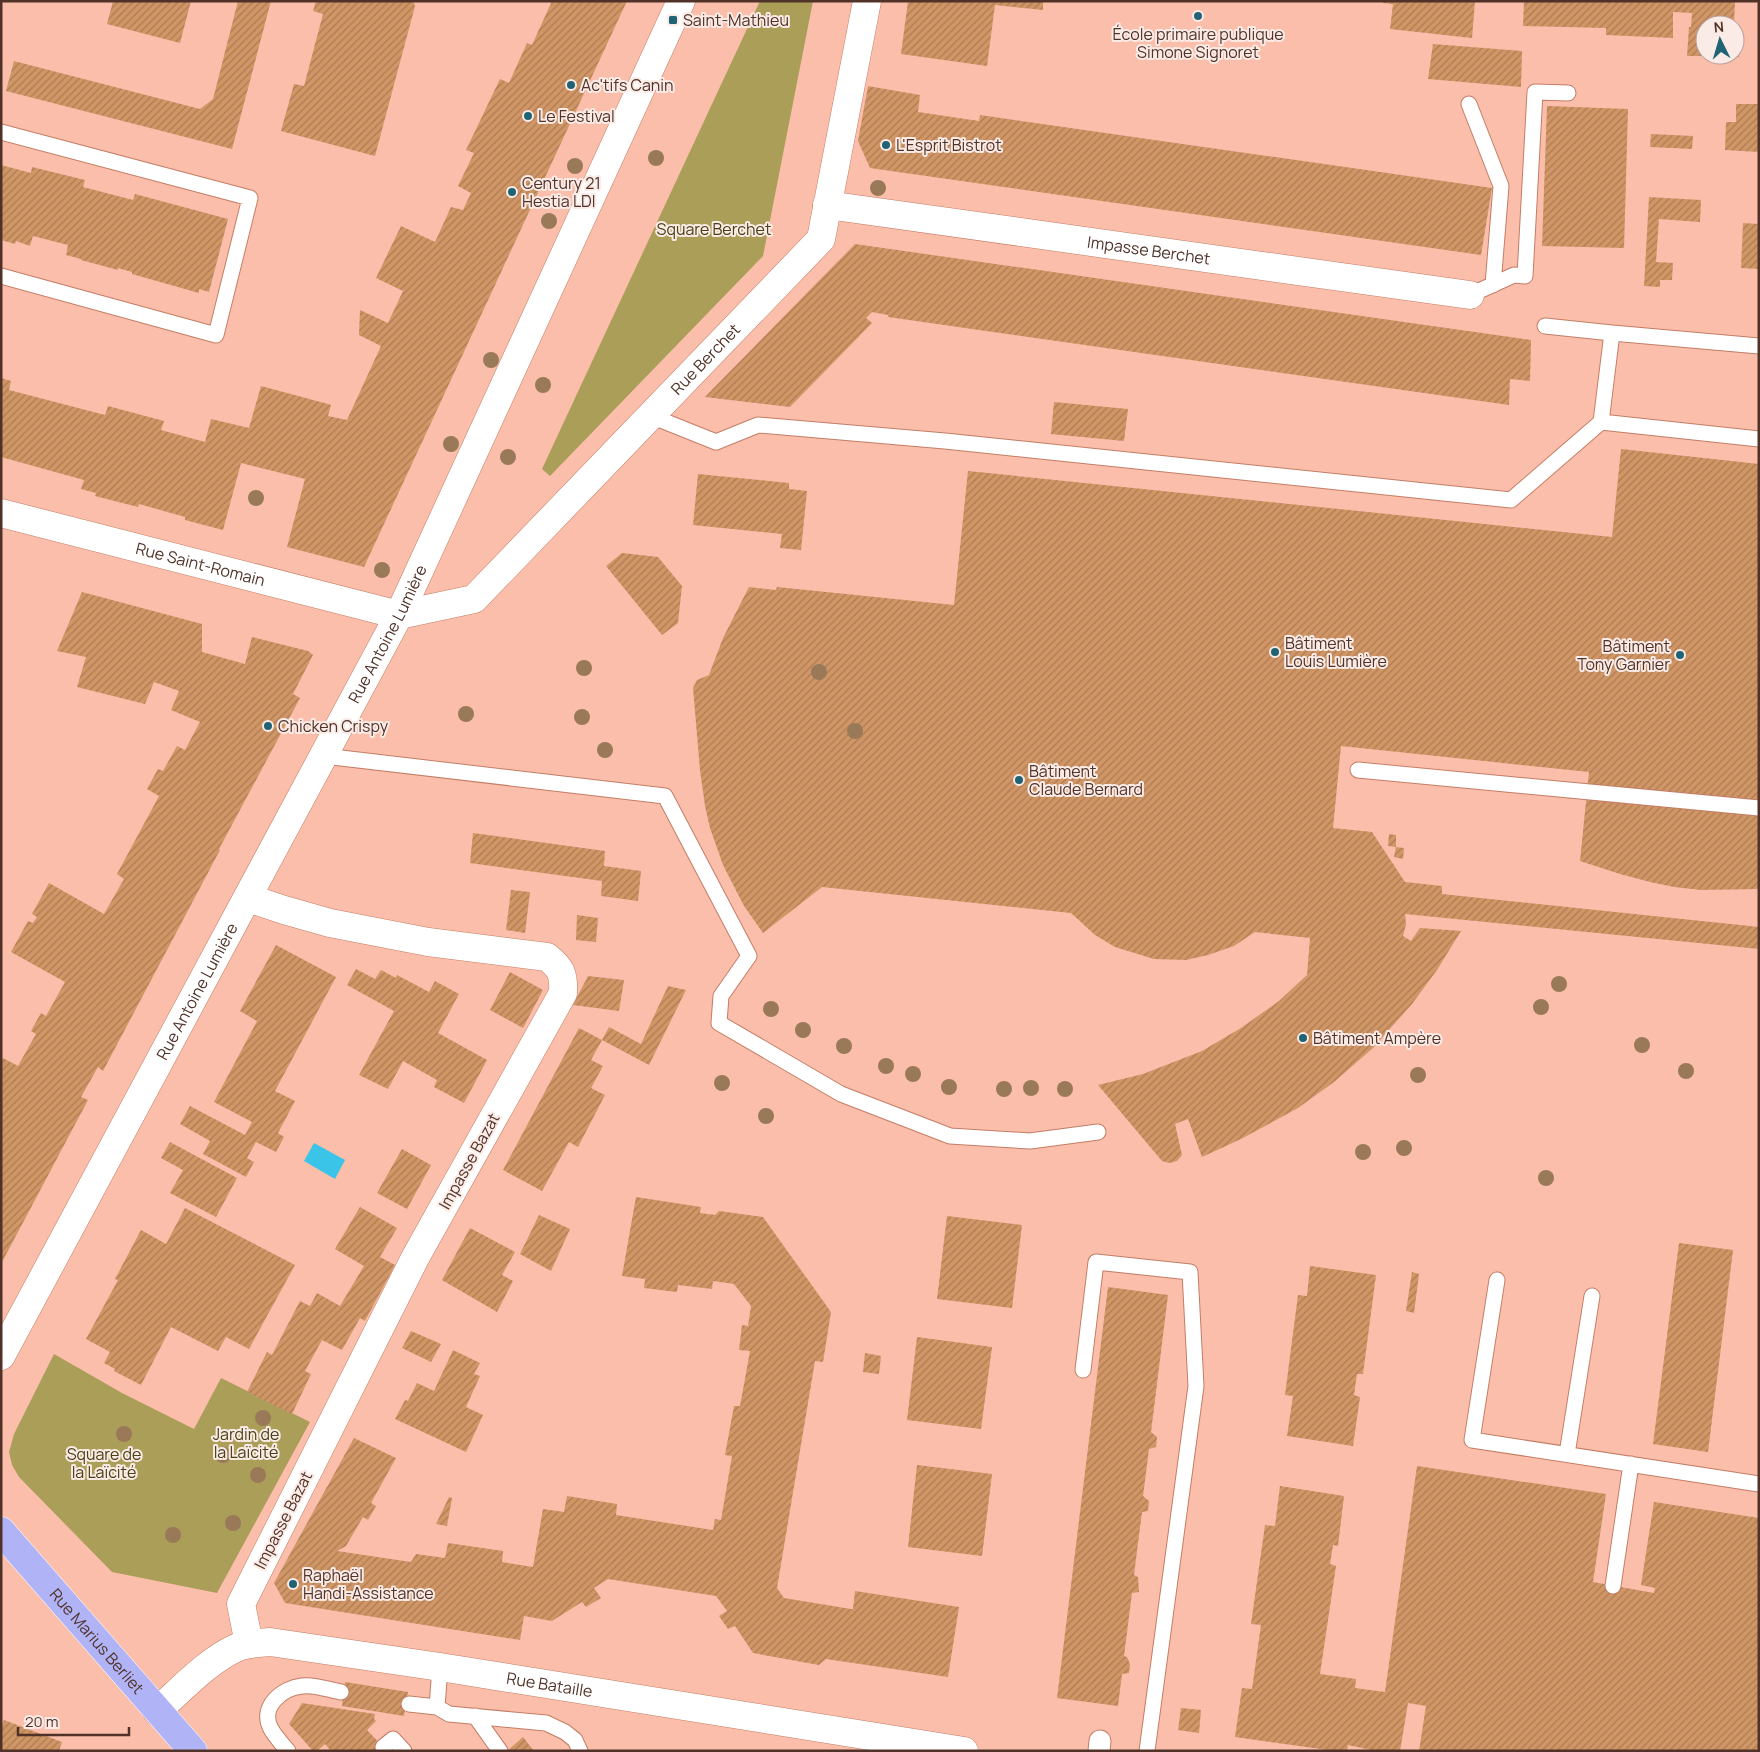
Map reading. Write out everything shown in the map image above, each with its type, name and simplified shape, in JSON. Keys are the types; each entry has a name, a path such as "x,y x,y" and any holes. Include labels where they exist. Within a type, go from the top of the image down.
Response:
{"main road":[{"name":"Rue Marius Berliet","path":"1,1531 193,1751"}],"street":[{"name":"Rue Antoine Lumière","path":"1,1356 399,615 682,1"},
{"name":"Rue Berchet","path":"399,615 474,599 821,239 867,1"},
{"name":"Impasse Berchet","path":"827,204 1481,290"},
{"name":"Rue Saint-Romain","path":"1,513 399,615"},
{"name":"Impasse Bazat","path":"248,898 330,923 428,942 547,957 559,967 564,980 563,992 415,1258 240,1604 249,1644"},
{"name":"Rue Bataille","path":"157,1711 216,1660 236,1648 249,1644 270,1642 440,1667 964,1751"}],"lane":[{"path":"1481,290 1514,275 1525,276 1535,92 1568,93"},
{"path":"1469,104 1501,186 1481,290"},
{"path":"1,132 250,198 216,335 1,276"},
{"path":"1545,326 1759,346"},
{"path":"651,416 716,442 758,425 945,441 1512,500 1601,422 1612,333"},
{"path":"1601,422 1759,438"},
{"path":"324,756 665,796 749,956 721,996 719,1023 842,1094 950,1136 1030,1141 1098,1132"},
{"path":"1358,770 1759,808"},
{"path":"1084,1370 1096,1262 1190,1272 1196,1386 1147,1751"},
{"path":"1497,1280 1472,1440 1759,1484"},
{"path":"1567,1454 1592,1296"},
{"path":"1613,1586 1631,1464"},
{"path":"437,1707 440,1667"},
{"path":"288,1751 270,1728 268,1712 273,1701 286,1689 304,1685 341,1692"},
{"path":"409,1704 437,1707 449,1714 546,1723 565,1732 574,1740 580,1751"},
{"path":"475,1716 500,1751"},
{"path":"383,1747 393,1739 404,1751"}],"green space":[{"name":"Square Berchet","path":"760,1 813,1 763,256 550,476 542,469"},
{"name":"Square de la Laïcité","path":"54,1354 122,1393 194,1429 221,1378 310,1422 217,1593 112,1572 19,1477 12,1465 9,1452 14,1434"}],"water":[{"path":"314,1143 345,1160 335,1179 304,1161"}],"building":[{"path":"113,1 191,1 180,43 107,24"},
{"path":"238,1 271,1 232,149 6,91 14,61 200,109 213,99"},
{"path":"316,1 413,1 415,6 375,156 281,131 294,84 304,86 323,14 313,11"},
{"path":"552,1 627,1 364,567 287,547 305,479 241,463 223,530 185,520 185,517 139,504 138,507 95,496 96,493 81,489 84,480 1,457 1,378 11,381 9,390 105,415 108,406 164,421 161,430 205,442 211,419 249,428 261,386 331,405 328,416 347,420 381,346 359,335 360,310 388,323 403,291 376,278 401,226 435,242 451,207 463,210 471,193 458,186 474,153 466,150 500,79 509,83 527,43 532,45"},
{"path":"908,1 1043,1 1043,10 995,5 987,66 901,54"},
{"path":"1383,1 1475,1 1472,38 1390,29 1393,4 1383,3"},
{"path":"1524,1 1735,1 1734,15 1695,15 1695,56 1687,56 1692,13 1673,12 1673,38 1606,35 1606,28 1523,26"},
{"path":"1433,44 1522,51 1521,87 1428,79"},
{"path":"868,86 920,95 918,112 979,121 980,115 1492,188 1481,255 870,168 858,141"},
{"path":"1736,104 1759,104 1759,152 1725,150 1726,122 1736,122"},
{"path":"1547,106 1628,109 1624,248 1542,246"},
{"path":"1651,134 1693,136 1692,149 1650,147"},
{"path":"1,165 31,173 32,167 85,180 83,187 133,200 135,194 228,219 209,292 199,289 199,293 132,274 132,272 118,268 118,270 81,260 66,255 68,245 33,236 30,246 16,241 15,244 1,240"},
{"path":"1649,197 1701,200 1700,222 1659,219 1656,262 1673,263 1672,280 1660,280 1660,287 1644,286"},
{"path":"1743,223 1759,224 1759,269 1741,268"},
{"path":"855,244 1531,340 1530,381 1510,379 1509,405 888,317 888,315 872,312 866,318 872,323 790,407 705,397"},
{"path":"1054,402 1128,409 1124,441 1051,434"},
{"path":"1621,449 1759,464 1759,889 1701,890 1674,887 1620,874 1580,861 1589,772 1341,746 1333,828 1372,832 1405,882 1442,886 1442,894 1759,927 1759,949 1405,914 1406,924 1403,936 1411,941 1420,928 1461,931 1437,970 1412,1004 1373,1048 1334,1082 1298,1108 1241,1139 1202,1157 1188,1119 1175,1124 1182,1155 1177,1161 1169,1163 1162,1161 1098,1085 1143,1074 1202,1051 1241,1028 1279,1001 1307,975 1310,938 1255,932 1234,946 1208,955 1186,960 1154,959 1115,947 1095,935 1071,913 822,887 763,933 744,906 723,865 710,828 705,806 693,688 697,680 709,675 723,638 749,587 776,590 777,587 954,605 968,471 1612,537"},
{"path":"698,474 789,483 789,489 807,491 801,550 780,548 782,534 693,525"},
{"path":"622,553 658,557 682,586 678,623 662,635 606,566"},
{"path":"82,592 202,624 202,652 245,664 252,637 308,651 313,655 293,694 300,698 103,1071 98,1067 81,1097 88,1100 1,1264 1,1061 3,1058 18,1066 36,1034 31,1031 41,1013 46,1016 65,982 11,952 28,921 33,923 37,917 32,914 49,883 104,914 124,879 117,874 159,796 147,789 158,769 163,771 177,746 185,750 200,722 171,710 179,691 154,682 145,704 77,687 86,657 57,651"},
{"path":"473,833 605,851 604,866 641,871 638,901 601,896 602,881 470,863"},
{"path":"1389,834 1396,835 1396,847 1388,846"},
{"path":"1396,847 1404,848 1403,859 1394,857"},
{"path":"511,890 530,892 525,933 506,930"},
{"path":"577,915 598,918 596,942 576,940"},
{"path":"276,945 336,977 275,1091 295,1101 278,1133 284,1137 276,1152 256,1142 247,1158 254,1162 246,1177 203,1154 210,1141 180,1124 190,1106 245,1135 252,1122 214,1102 257,1021 240,1011"},
{"path":"356,969 375,979 381,970 396,978 397,975 429,992 435,981 459,994 438,1033 487,1060 464,1103 434,1087 437,1080 403,1061 388,1089 359,1075 394,1011 347,985"},
{"path":"510,972 543,990 523,1028 490,1010"},
{"path":"588,976 624,980 619,1011 573,1005"},
{"path":"668,986 686,990 649,1065 602,1040 609,1027 641,1044"},
{"path":"579,1028 602,1040 591,1060 603,1066 591,1088 605,1095 578,1147 569,1142 542,1191 503,1170"},
{"path":"170,1142 237,1178 216,1217 170,1193 183,1170 161,1158"},
{"path":"402,1149 431,1165 407,1209 377,1193"},
{"path":"636,1197 701,1207 700,1213 715,1215 719,1211 763,1217 831,1312 823,1362 815,1361 777,1588 784,1598 851,1609 853,1609 855,1591 959,1607 948,1677 826,1659 819,1665 753,1653 735,1626 728,1629 719,1616 727,1611 716,1596 608,1579 594,1588 601,1598 586,1607 582,1602 552,1621 524,1616 520,1640 285,1603 274,1583 354,1438 396,1458 371,1503 376,1506 368,1520 363,1517 346,1546 337,1551 411,1562 416,1554 445,1558 448,1543 503,1551 502,1562 533,1567 543,1509 564,1512 567,1496 617,1504 616,1515 713,1530 715,1519 721,1520 732,1456 725,1455 734,1406 740,1406 750,1351 739,1350 742,1325 748,1326 751,1306 734,1284 713,1281 712,1289 678,1285 677,1292 644,1288 645,1279 622,1276"},
{"path":"360,1207 397,1228 380,1257 395,1265 365,1321 360,1318 342,1350 322,1340 305,1371 311,1374 292,1414 247,1392 267,1352 272,1355 300,1301 310,1306 317,1293 340,1306 364,1266 335,1249"},
{"path":"185,1208 295,1265 249,1349 226,1337 218,1351 171,1327 141,1385 114,1371 115,1369 104,1363 110,1352 86,1339 118,1280 115,1279 141,1230 166,1244"},
{"path":"539,1215 570,1229 551,1271 520,1254"},
{"path":"947,1216 1022,1225 1012,1308 937,1299"},
{"path":"470,1228 515,1252 502,1275 513,1281 497,1312 442,1280"},
{"path":"1679,1243 1733,1250 1708,1452 1653,1444"},
{"path":"1310,1266 1376,1275 1363,1374 1357,1374 1354,1395 1360,1397 1353,1446 1287,1436 1293,1396 1285,1395 1298,1295 1307,1296"},
{"path":"1412,1272 1419,1274 1414,1313 1406,1311"},
{"path":"1108,1287 1168,1295 1151,1432 1157,1437 1156,1447 1149,1449 1143,1496 1149,1501 1148,1511 1142,1512 1134,1575 1138,1577 1139,1592 1132,1593 1124,1656 1127,1657 1130,1664 1129,1673 1122,1674 1118,1706 1057,1698"},
{"path":"411,1331 441,1344 431,1362 402,1348"},
{"path":"917,1337 992,1347 981,1429 907,1420"},
{"path":"453,1350 480,1363 474,1374 480,1376 466,1407 483,1415 466,1452 395,1419 405,1400 408,1401 417,1383 434,1391"},
{"path":"865,1353 881,1356 879,1374 863,1372"},
{"path":"917,1465 992,1474 982,1556 908,1547"},
{"path":"1417,1466 1606,1494 1593,1582 1654,1593 1655,1588 1641,1585 1654,1502 1759,1518 1759,1751 1419,1751 1426,1706 1408,1703 1400,1751 1376,1751 1348,1745 1347,1751 1335,1751 1235,1737 1242,1688 1252,1689 1261,1625 1251,1624 1265,1525 1275,1526 1280,1486 1344,1496 1338,1546 1333,1545 1330,1564 1336,1566 1320,1674 1356,1679 1355,1688 1385,1692"},
{"path":"449,1497 452,1498 447,1526 436,1524"},
{"path":"345,1682 408,1692 404,1716 342,1706"},
{"path":"302,1703 375,1714 374,1719 376,1721 367,1730 387,1751 348,1751 346,1749 344,1751 331,1751 325,1744 317,1751 313,1751 289,1724"},
{"path":"1181,1708 1201,1710 1199,1733 1178,1730"},
{"path":"4,1720 62,1742 59,1751 1,1751 1,1728"},
{"path":"523,1737 534,1751 507,1751"}],"place":[{"name":"École primaire publique Simone Signoret","path":"1198,16"},
{"name":"Saint-Mathieu","path":"673,20"},
{"name":"Ac'tifs Canin","path":"571,85"},
{"name":"Le Festival","path":"528,116"},
{"name":"L'Esprit Bistrot","path":"886,145"},
{"name":"Century 21 Hestia LDI","path":"512,192"},
{"name":"Bâtiment Louis Lumière","path":"1275,652"},
{"name":"Bâtiment Tony Garnier","path":"1680,655"},
{"name":"Chicken Crispy","path":"268,726"},
{"name":"Bâtiment Claude Bernard","path":"1019,780"},
{"name":"Bâtiment Ampère","path":"1303,1038"},
{"name":"Raphaël Handi-Assistance","path":"293,1584"}],"park label":[{"name":"Jardin de la Laïcité","path":"246,1443"}]}
